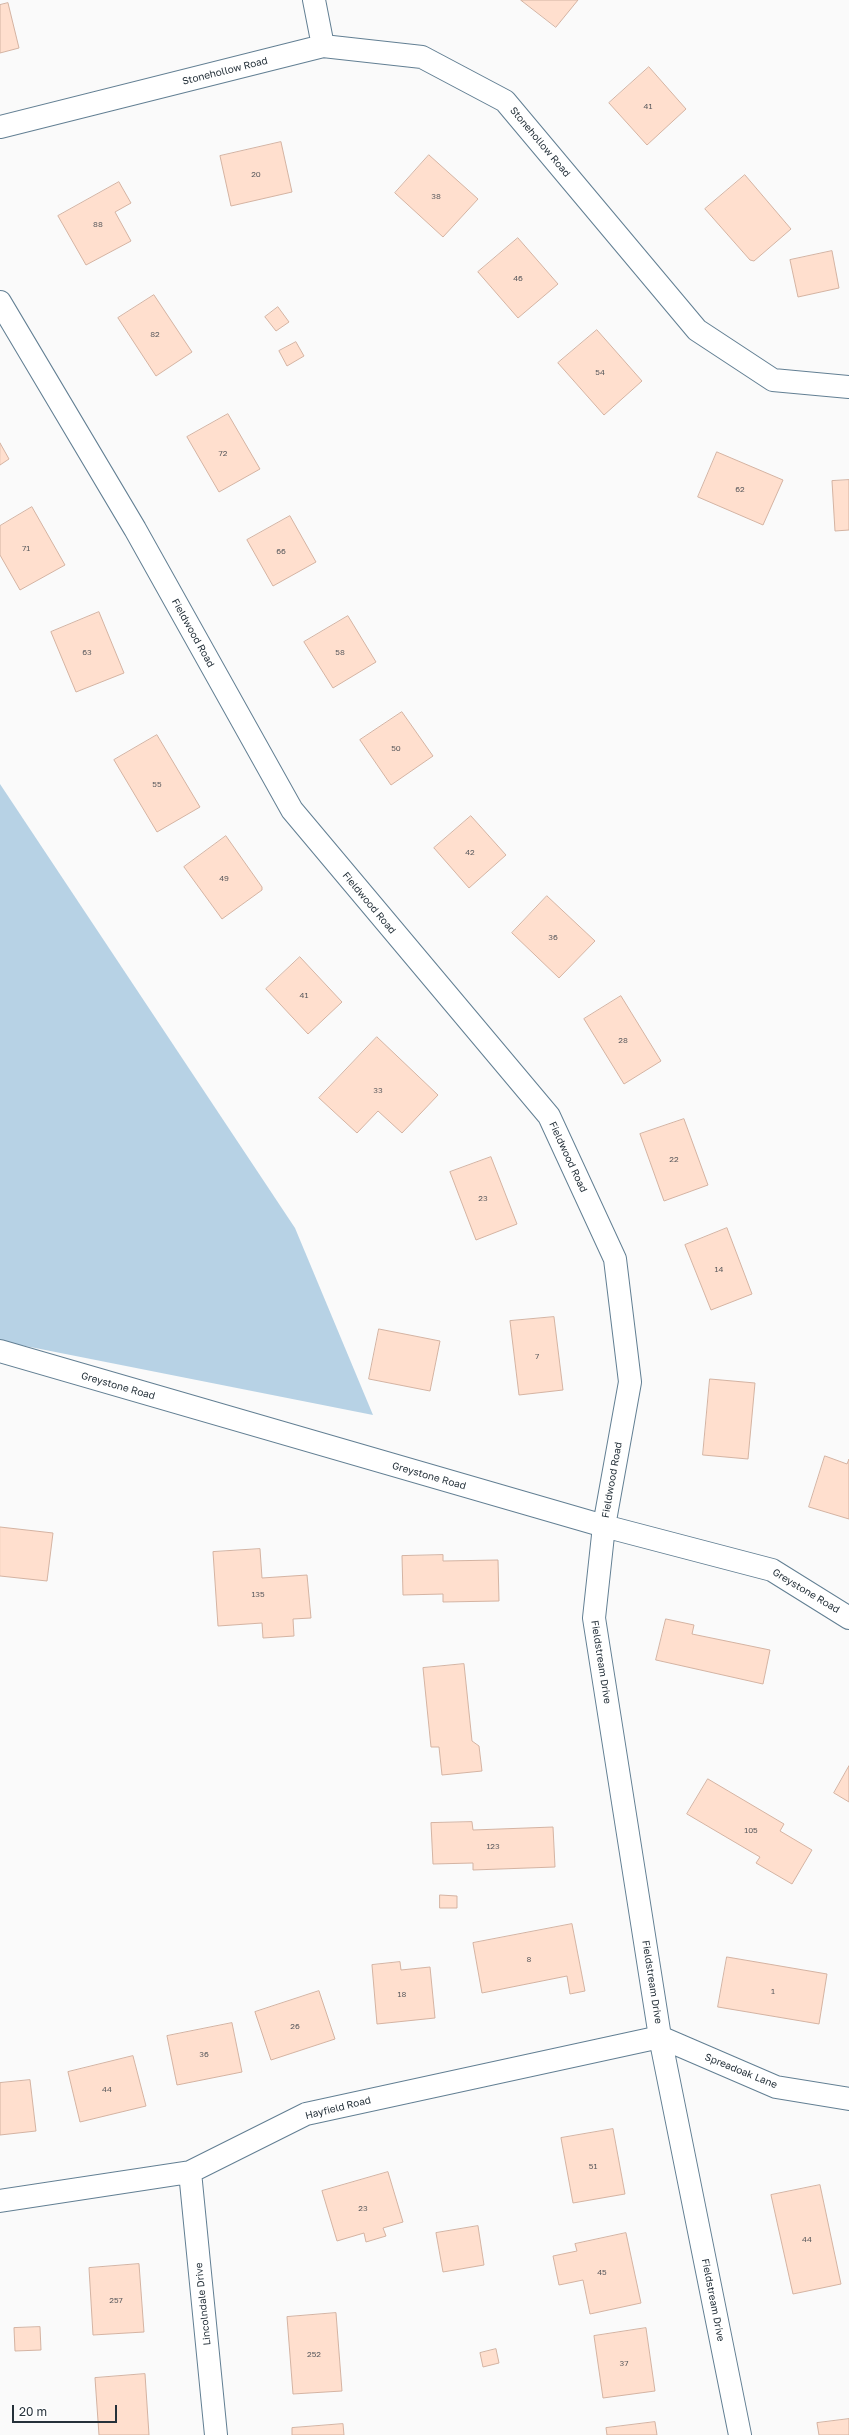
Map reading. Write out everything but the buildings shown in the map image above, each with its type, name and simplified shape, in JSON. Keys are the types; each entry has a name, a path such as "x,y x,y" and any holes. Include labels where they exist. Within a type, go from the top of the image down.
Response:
{"street":[{"path":"314,0 323,46"},
{"name":"Stonehollow Road","path":"0,127 323,46 422,57 505,101 697,330 773,380 849,387"},
{"name":"Fieldwood Road","path":"0,302 135,529 292,810 549,1116 615,1259 630,1382 604,1526"},
{"name":"Greystone Road","path":"0,1352 604,1526 772,1570 849,1618"},
{"name":"Fieldstream Drive","path":"604,1526 594,1618 660,2037 740,2435"},
{"name":"Spreadoak Lane","path":"660,2037 776,2087 849,2099"},
{"name":"Hayfield Road","path":"0,2201 190,2172 306,2114 660,2037"},
{"name":"Lincolndale Drive","path":"190,2172 216,2435"}],"shaded area":[{"path":"0,784 295,1228 373,1415 0,1341"}]}
